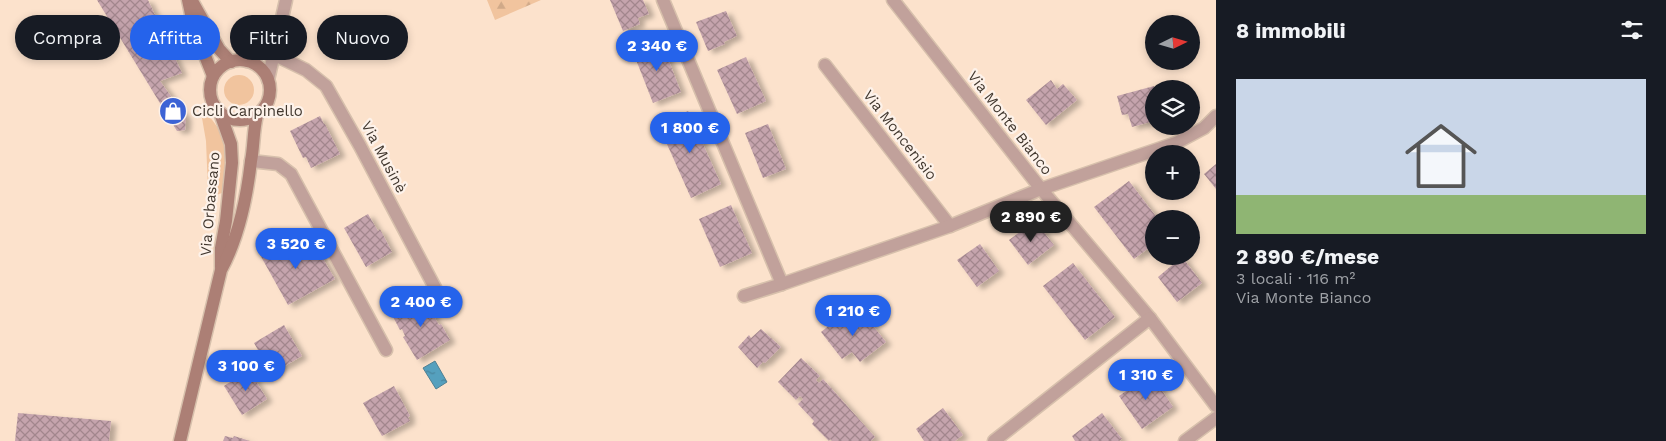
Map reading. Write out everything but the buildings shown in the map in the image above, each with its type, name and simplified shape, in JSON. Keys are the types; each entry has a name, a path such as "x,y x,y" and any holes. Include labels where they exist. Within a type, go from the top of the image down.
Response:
{"main road":[{"path":"190,0 219,49 231,62"},
{"path":"190,0 194,28 213,76"},
{"path":"247,61 256,65 268,80 270,90 268,99 264,108 257,115 248,119 228,118 214,106 210,97 213,76 219,68 231,62 247,61"},
{"name":"Via Orbassano","path":"220,113 228,132 232,154 230,188 221,248 221,270"},
{"name":"Via Orbassano","path":"180,441 221,270 230,252 252,161 253,131 257,115"}],"street":[{"path":"282,15 286,0"},
{"path":"663,0 782,284"},
{"name":"Via Monte Bianco","path":"893,0 1042,189 1150,318 1216,406"},
{"path":"268,80 272,60"},
{"name":"Via Musinè","path":"285,60 306,70 326,86 441,299"},
{"name":"Via Moncenisio","path":"825,65 950,226"},
{"path":"744,296 950,226 1042,189 1176,143 1204,128 1216,116"},
{"path":"252,161 278,164 291,174 386,350"},
{"path":"994,441 1150,318"},
{"path":"1185,441 1216,418"}],"green space":[{"path":"487,0 541,0 495,20"},
{"path":"239,75 249,80 254,90 249,100 239,105 229,100 224,90 229,80"},
{"path":"204,110 221,132 226,154 222,193 213,196 208,190 206,141 202,118"}],"water":[{"path":"435,361 447,382 436,389 423,368"}],"place":[{"name":"Cicli Carpinello","path":"173,111"}]}
